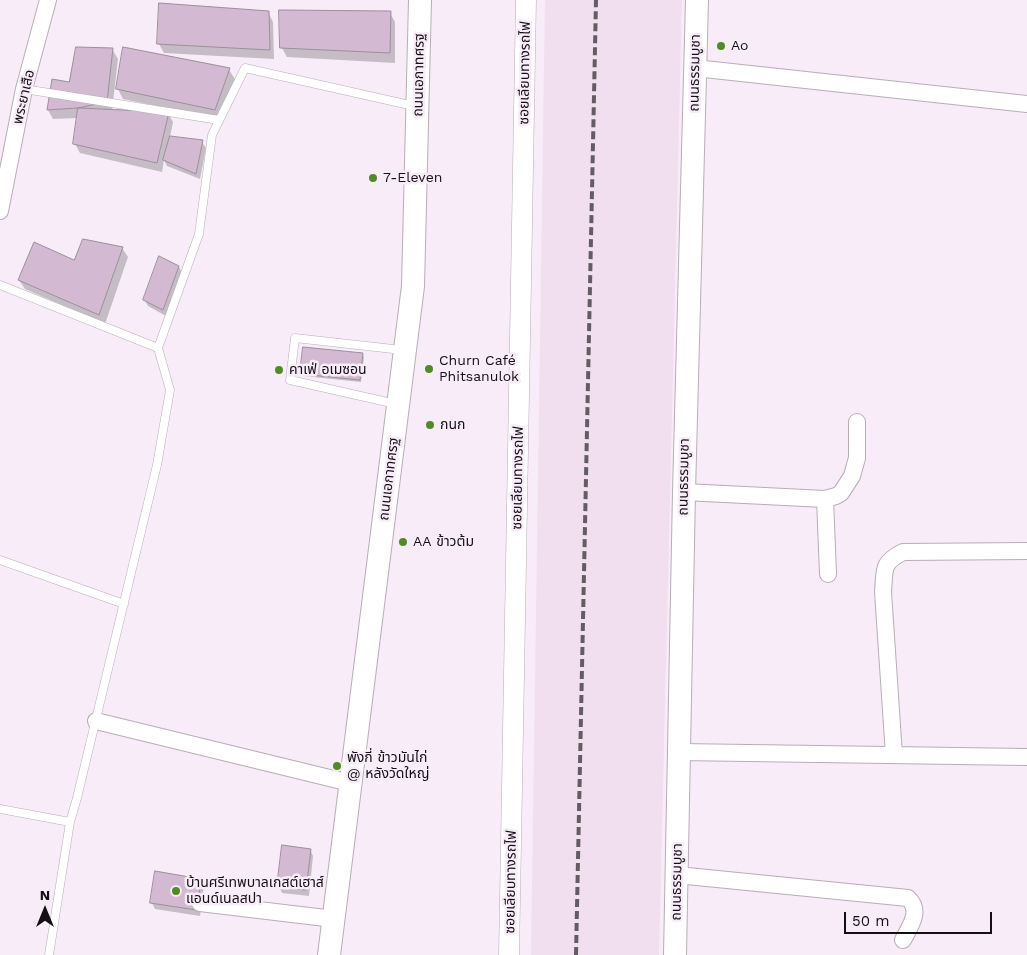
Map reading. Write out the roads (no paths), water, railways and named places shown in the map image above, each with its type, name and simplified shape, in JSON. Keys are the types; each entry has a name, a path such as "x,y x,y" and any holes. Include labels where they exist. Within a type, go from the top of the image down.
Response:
{"main road":[{"name":"ถนนเอกาทศรฐ","path":"329,955 413,286 420,0"},
{"name":"ถนนธรรมบูชา","path":"675,955 684,492 697,0"}],"street":[{"name":"พระยาเสือ","path":"0,211 24,89 48,0"},
{"name":"ซอยเลียบทางรถไฟ","path":"509,955 526,0"},
{"path":"695,68 1027,104"},
{"path":"684,492 825,498 836,496 841,493 852,476 857,458 857,422"},
{"path":"825,498 828,574"},
{"path":"894,755 883,592 887,563 903,552 1027,552"},
{"path":"96,721 350,783"},
{"path":"679,752 1027,757"},
{"path":"677,875 908,898 914,904 915,913 903,940"},
{"path":"200,903 334,918"}],"lane":[{"path":"49,955 70,822 78,798 124,604 156,465 170,390 158,348 199,234 212,135 245,68 418,106"},
{"path":"24,89 219,120"},
{"path":"0,284 158,348"},
{"path":"398,405 290,380 295,338 404,350"},
{"path":"0,560 124,604"},
{"path":"0,809 70,822"}],"railway":[{"path":"576,955 596,0"}],"place":[{"name":"Ao","path":"721,46"},
{"name":"7-Eleven","path":"373,178"},
{"name":"Churn Café Phitsanulok","path":"429,369"},
{"name":"คาเฟ่ อเมซอน","path":"279,370"},
{"name":"กนก","path":"430,425"},
{"name":"AA ข้าวต้ม","path":"403,542"},
{"name":"พังกี่ ข้าวมันไก่ @ หลังวัดใหญ่","path":"337,766"},
{"name":"บ้านศรีเทพบาลเกสต์เฮาส์ แอนด์เนลสปา","path":"176,891"}]}
